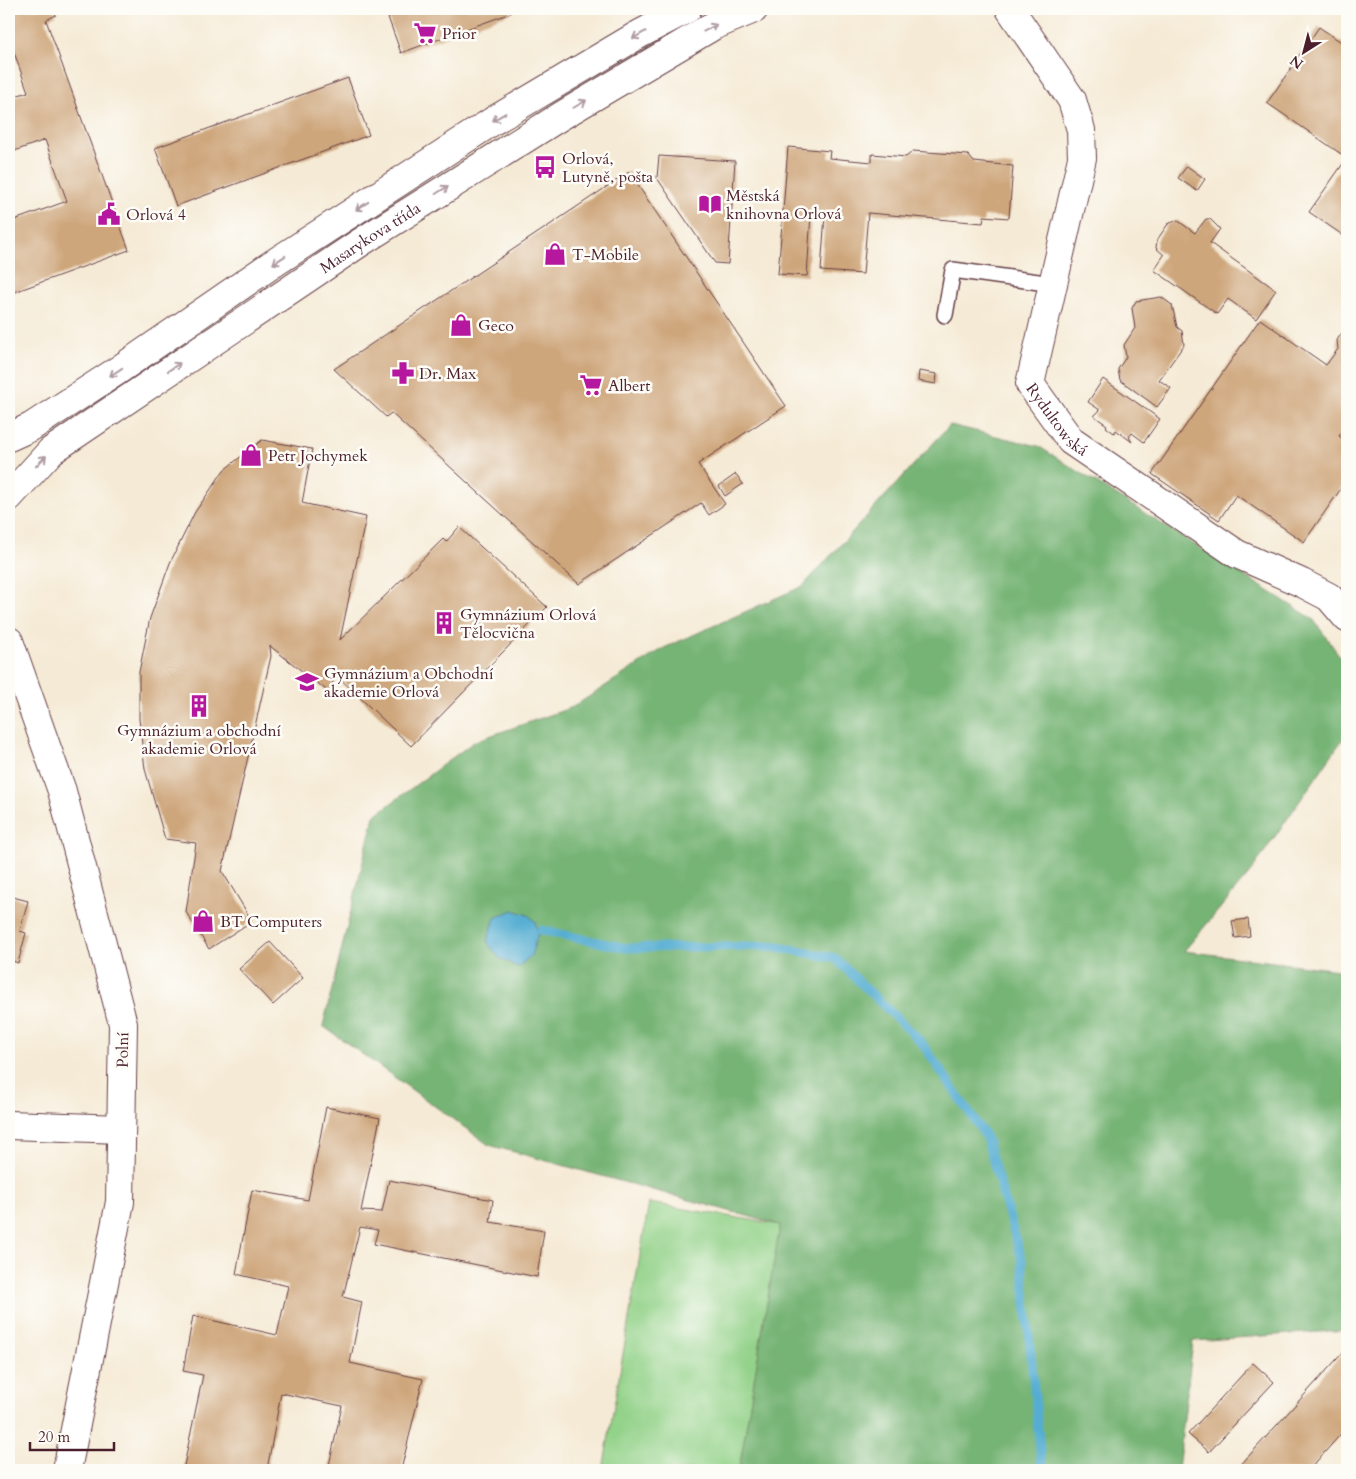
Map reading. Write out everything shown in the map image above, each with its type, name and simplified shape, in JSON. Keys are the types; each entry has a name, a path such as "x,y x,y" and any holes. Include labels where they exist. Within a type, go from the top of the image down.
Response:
{"street":[{"name":"Masarykova třída","path":"9,437 31,427 117,371 271,265 493,121 638,35 686,9"},
{"name":"Masarykova třída","path":"9,497 51,451 361,242 561,116 713,26 754,9"},
{"name":"Rydultowská","path":"1010,9 1072,100 1081,130 1082,158 1030,384 1071,441 1237,554 1302,582 1328,598 1347,618"},
{"name":"Polní","path":"9,641 62,791 123,1024 120,1202 67,1470"},
{"path":"9,1125 121,1130"}],"lane":[{"path":"945,315 953,270 1053,284"}],"green space":[{"path":"950,425 1038,446 1313,619 1347,666 1347,733 1249,874 1184,951 1347,971 1347,1330 1193,1341 1178,1470 739,1470 780,1225 489,1145 323,1026 374,816 475,741 573,707 664,648 803,586"},
{"path":"649,1203 781,1225 739,1470 603,1470"}],"water":[{"path":"513,910 528,915 535,921 538,934 531,956 518,967 498,957 487,941 495,918"}],"building":[{"path":"9,9 54,9 56,15 46,20 129,250 9,294 9,222 67,201 45,140 9,153 9,98 28,92 9,38"},
{"name":"Prior","path":"385,9 509,9 511,13 401,53"},
{"path":"1319,27 1347,46 1347,130 1342,137 1347,140 1347,158 1267,103"},
{"path":"348,78 369,135 176,206 155,148"},
{"path":"788,147 830,151 829,158 872,162 872,154 906,157 913,151 968,155 974,162 1013,166 1009,218 984,216 983,223 868,213 863,274 821,271 825,215 811,214 807,276 778,274"},
{"path":"659,156 735,161 728,264 715,263 657,178"},
{"path":"1347,158 1347,238 1309,212"},
{"path":"1187,166 1205,179 1197,191 1178,178"},
{"path":"629,172 786,406 698,464 725,504 709,515 701,503 579,584 391,413 386,417 334,369"},
{"path":"1206,219 1210,219 1220,229 1210,243 1276,290 1256,319 1228,299 1217,314 1154,270 1164,255 1156,248 1157,240 1168,224 1177,220 1195,233"},
{"path":"1161,297 1172,305 1177,327 1182,331 1184,345 1159,380 1171,388 1157,407 1120,380 1118,369 1126,357 1124,345 1135,328 1132,308 1136,301"},
{"path":"1260,319 1326,365 1338,349 1337,340 1344,330 1347,333 1347,424 1339,436 1347,442 1347,480 1304,542 1236,495 1219,520 1152,474"},
{"path":"919,371 937,374 936,384 918,381"},
{"path":"1103,379 1160,419 1144,442 1132,433 1129,437 1132,442 1116,430 1114,433 1106,427 1107,425 1094,416 1100,410 1088,402"},
{"name":"Gymnázium a Obchodní akademie Orlová","path":"262,440 312,449 302,503 366,517 340,640 443,539 446,542 459,527 547,607 411,746 335,674 330,693 270,646 271,656 222,871 252,921 209,949 186,912 196,843 165,839 145,769 139,719 139,672 150,618 170,563 195,512 224,470"},
{"path":"736,474 743,484 725,496 719,486"},
{"path":"9,896 28,901 20,931 26,933 18,963 13,961 9,973"},
{"path":"1248,919 1250,936 1235,938 1232,921"},
{"path":"270,942 303,978 273,1005 239,969"},
{"path":"326,1107 380,1118 361,1211 382,1212 389,1180 493,1200 490,1222 544,1231 537,1277 374,1244 378,1230 360,1227 343,1297 362,1302 350,1363 423,1379 401,1470 328,1470 342,1406 281,1393 267,1470 183,1470 203,1375 183,1371 193,1316 277,1335 288,1286 236,1274 252,1190 308,1200"},
{"path":"1347,1348 1347,1427 1309,1470 1236,1470"},
{"path":"1253,1363 1274,1382 1209,1452 1188,1434"}],"waterway":[{"path":"541,930 626,948 772,946 835,958 921,1042 986,1137 1022,1260 1041,1461 1045,1470"}],"place":[{"name":"Prior","path":"425,33"},
{"name":"Orlová, Lutyně, pošta","path":"545,167"},
{"name":"Městská knihovna Orlová","path":"710,204"},
{"name":"Orlová 4","path":"109,214"},
{"name":"T-Mobile","path":"555,254"},
{"name":"Geco","path":"461,325"},
{"name":"Dr. Max","path":"403,373"},
{"name":"Albert","path":"591,385"},
{"name":"Petr Jochymek","path":"251,455"},
{"name":"Gymnázium Orlová Tělocvična","path":"444,623"},
{"name":"Gymnázium a Obchodní akademie Orlová","path":"307,682"},
{"name":"Gymnázium a obchodní akademie Orlová","path":"199,706"},
{"name":"BT Computers","path":"203,921"}]}
